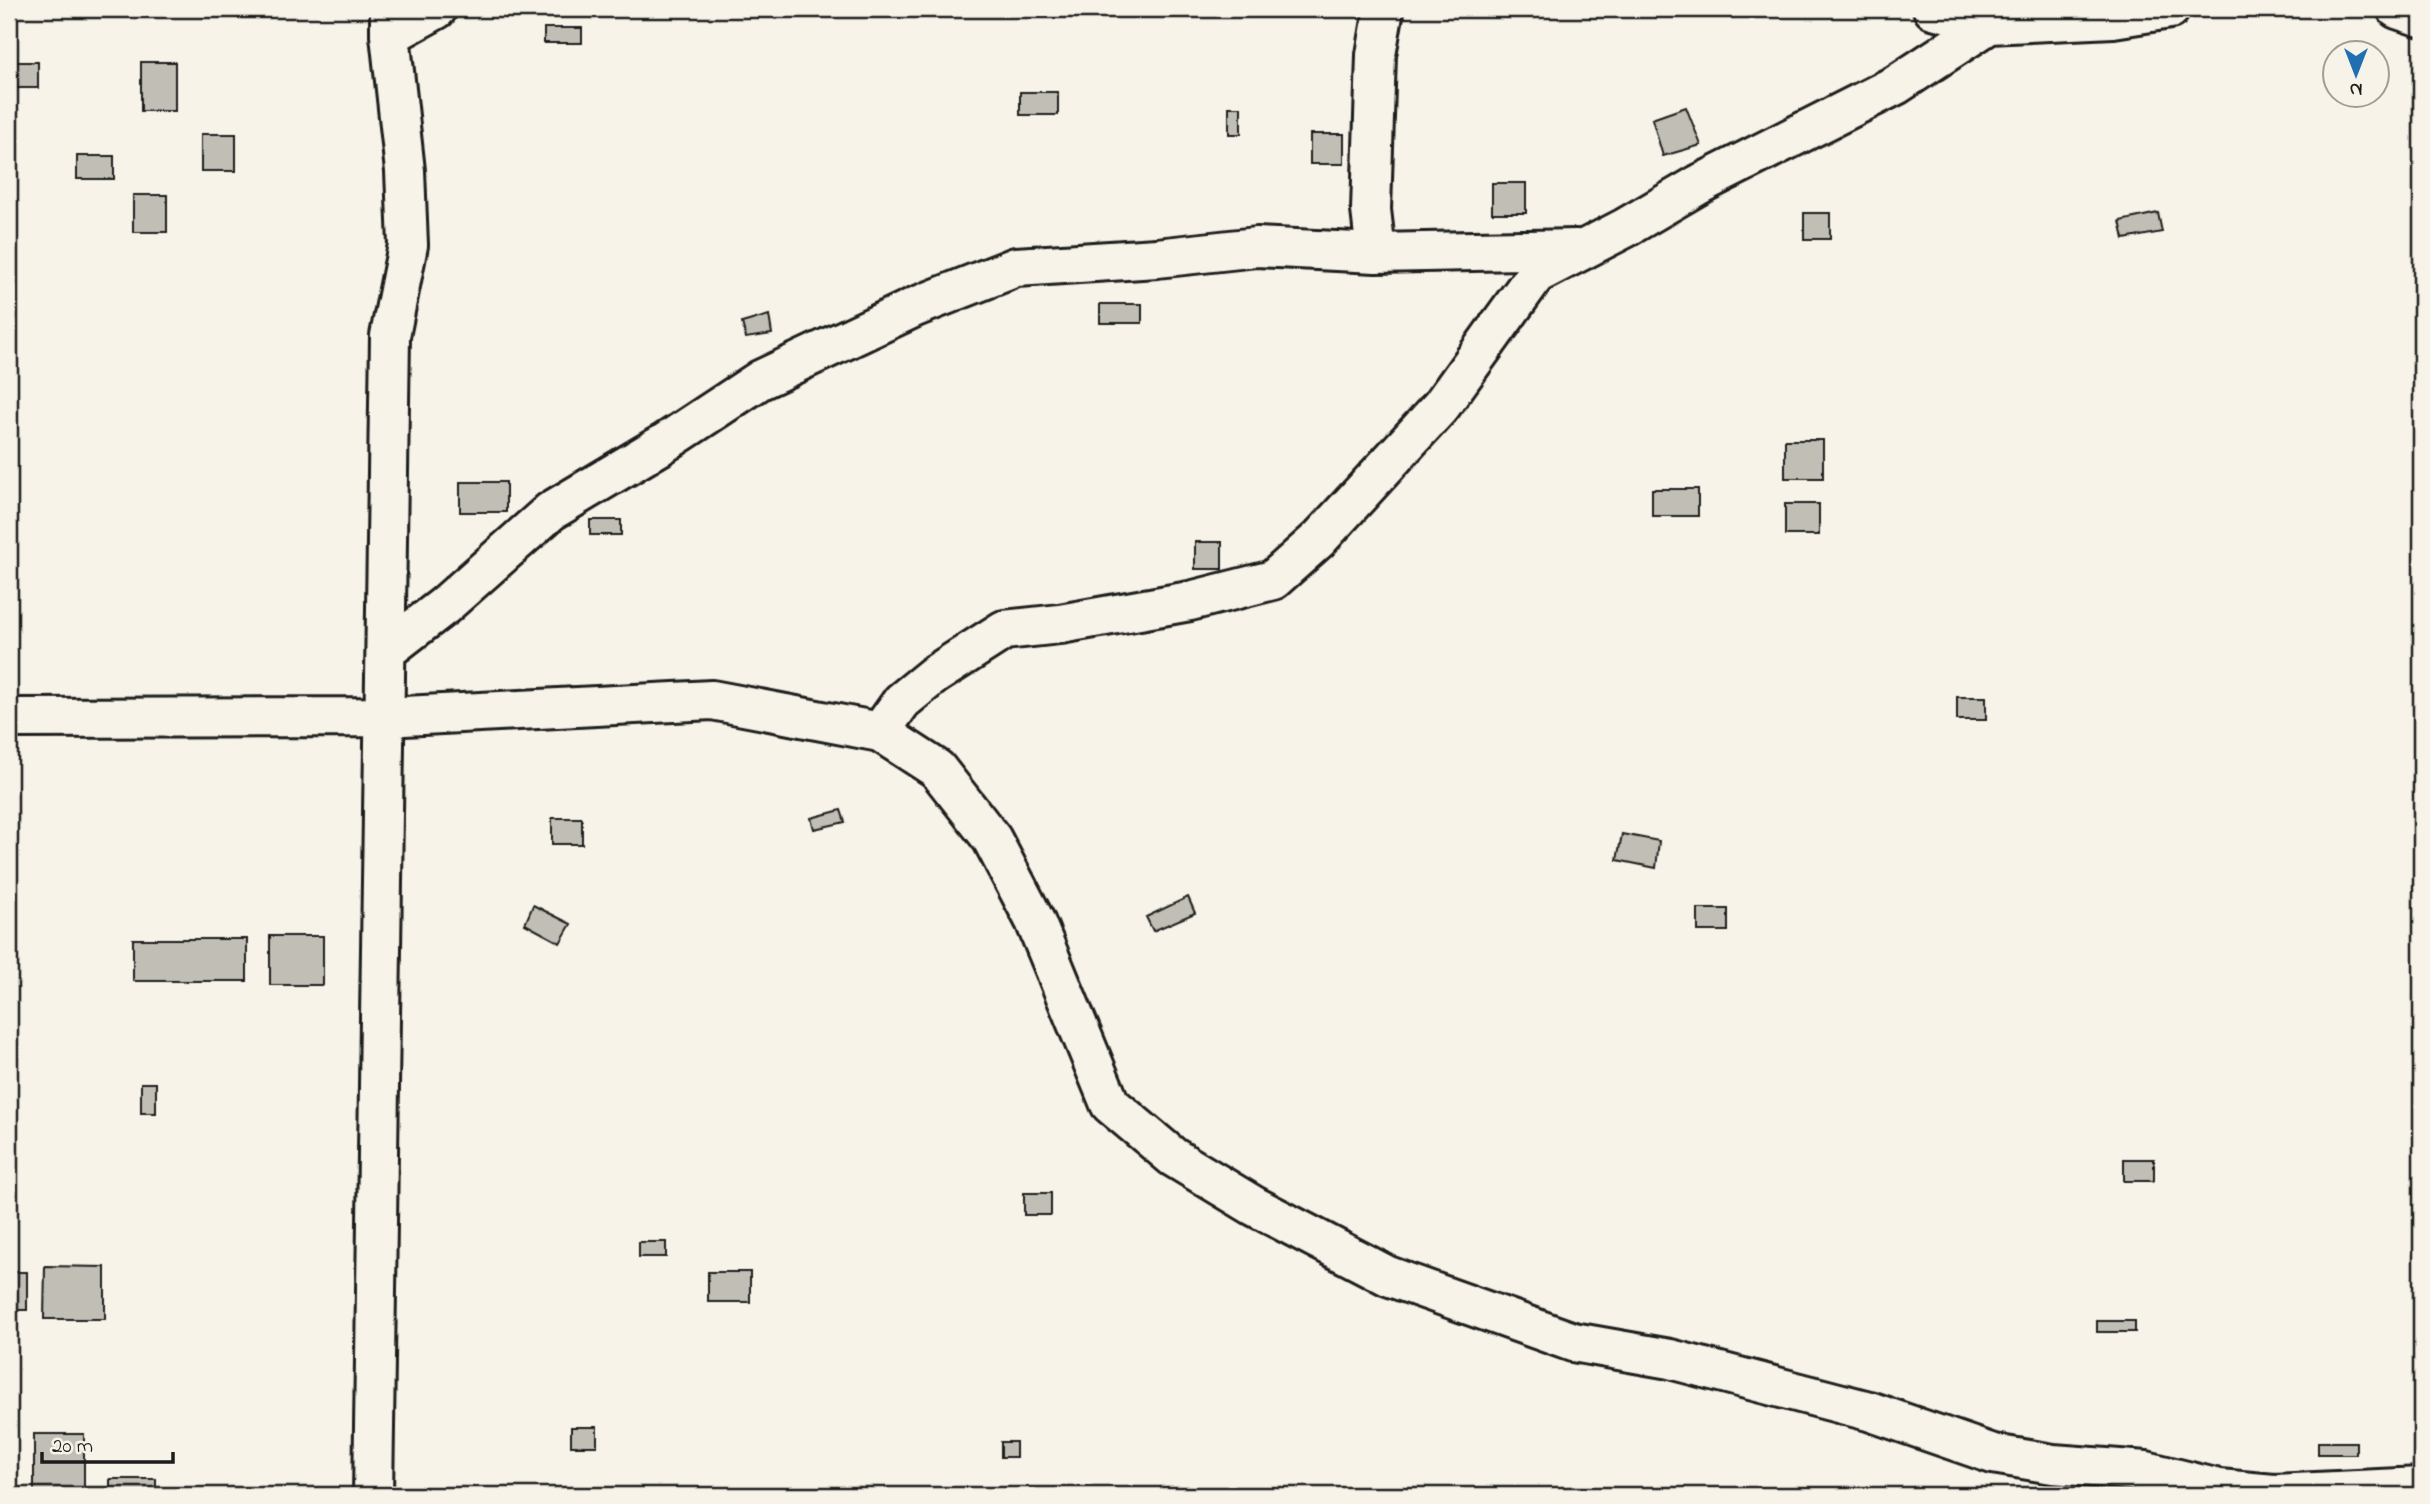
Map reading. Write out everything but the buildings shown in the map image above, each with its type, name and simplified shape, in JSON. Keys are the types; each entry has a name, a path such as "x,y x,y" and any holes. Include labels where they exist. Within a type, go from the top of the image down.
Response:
{"street":[{"path":"373,1495 390,336 408,245 405,171 390,22 437,9"},
{"path":"1376,253 1371,210 1376,55 1384,9"},
{"path":"1933,9 1989,24 2113,18 2170,9"},
{"path":"2397,9 2421,17"},
{"path":"880,732 902,701 933,675 1004,630 1060,624 1190,601 1273,580 1320,539 1441,406 1536,274 1700,184 1896,85 1989,24"},
{"path":"387,650 444,606 551,511 760,380 915,307 1016,267 1157,258 1257,247 1376,253 1583,249"},
{"path":"9,718 385,717 712,701 880,732 937,769 992,839 1035,921 1110,1104 1173,1157 1254,1206 1388,1276 1573,1342 1670,1359 1869,1411 1993,1454 2053,1464 2146,1471 2219,1489 2274,1494 2421,1487"}]}
